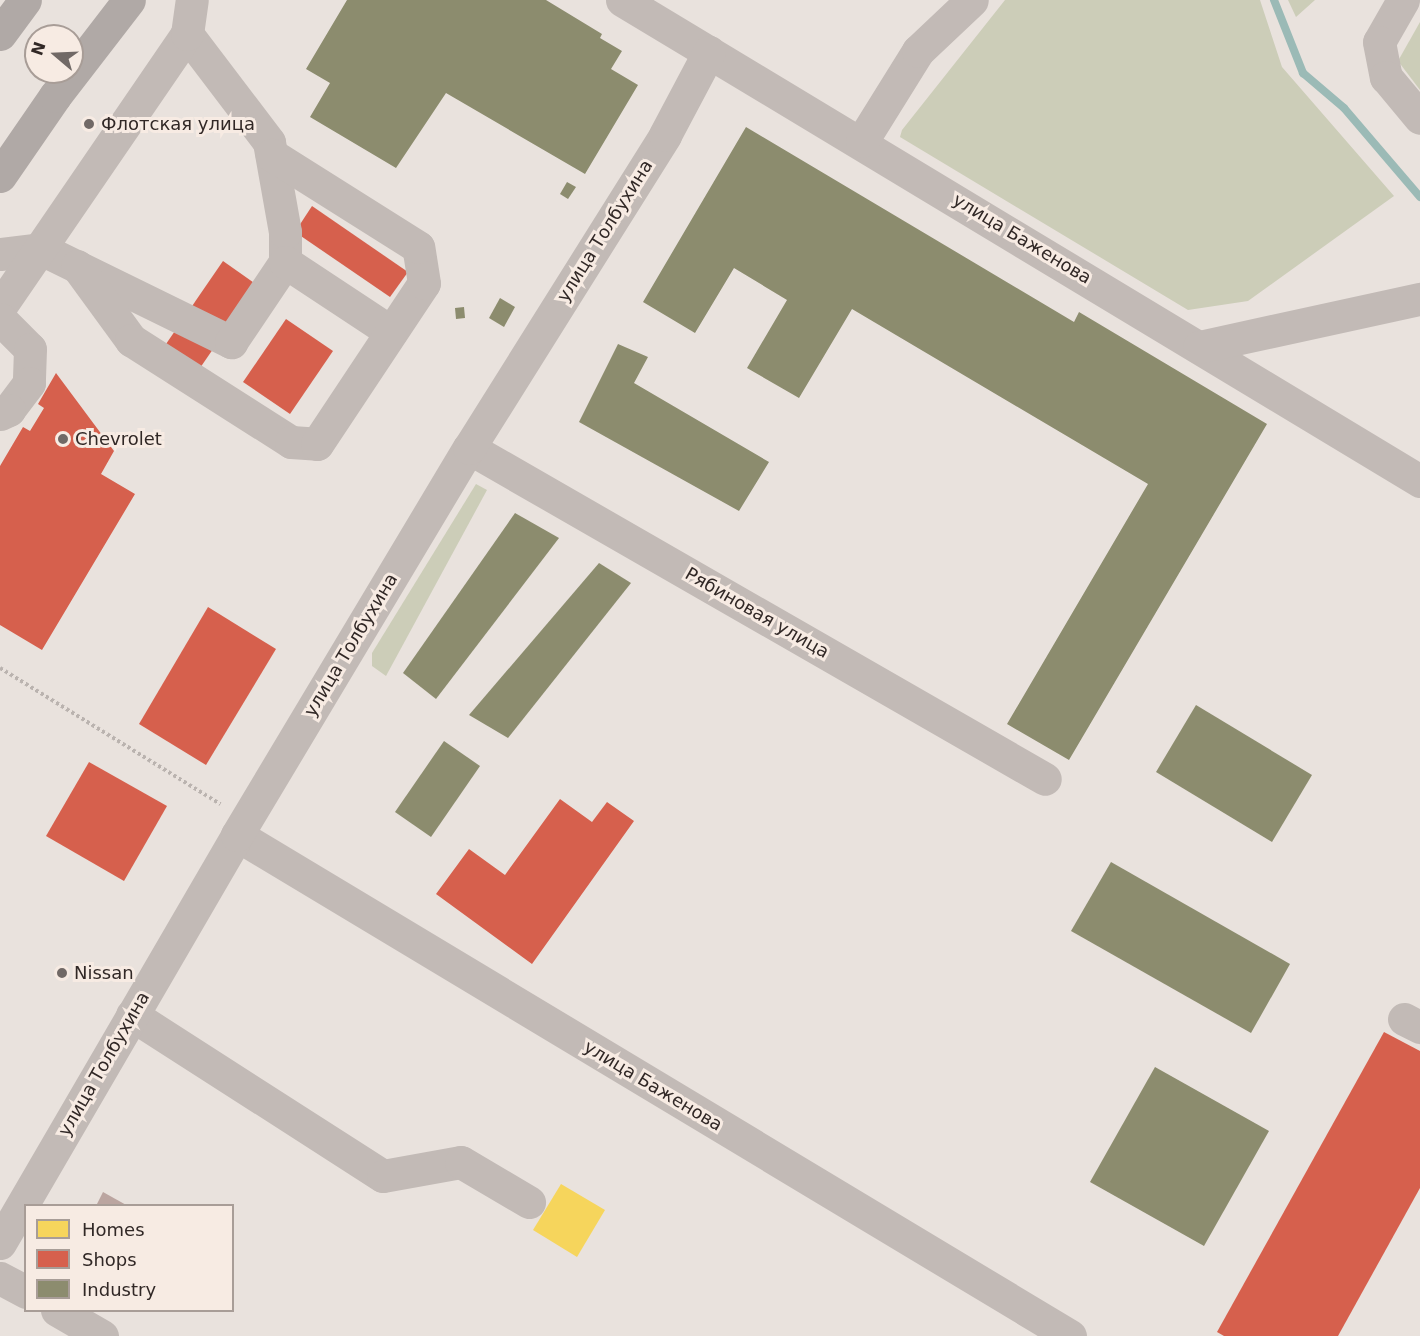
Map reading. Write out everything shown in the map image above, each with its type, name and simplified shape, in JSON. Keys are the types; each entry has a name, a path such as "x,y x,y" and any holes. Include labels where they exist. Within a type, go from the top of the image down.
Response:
{"main road":[{"path":"0,34 25,0"},
{"path":"0,176 55,96 129,0"}],"street":[{"path":"0,307 187,34 192,0"},
{"name":"улица Баженова","path":"622,0 862,141 1420,481"},
{"path":"862,141 918,51 972,0"},
{"path":"1403,0 1380,42 1386,77 1420,118"},
{"path":"0,254 41,249 231,342 285,262 285,232 269,142 187,34"},
{"name":"улица Толбухина","path":"4,1229 470,447 665,135 709,52"},
{"path":"77,266 131,340 291,442 317,444 424,283 418,247 272,155"},
{"path":"285,262 391,332"},
{"path":"1199,347 1420,300"},
{"path":"0,319 30,349 29,383 9,410 0,414"},
{"name":"Рябиновая улица","path":"470,447 1045,779"},
{"name":"улица Баженова","path":"241,828 1070,1336"},
{"path":"132,1015 383,1176 461,1162 529,1202"},
{"path":"0,1278 24,1291"},
{"path":"59,1312 102,1336"}],"path":[{"path":"0,668 241,828"}],"green space":[{"path":"1005,0 1260,0 1282,67 1394,196 1248,301 1188,310 900,137 902,130"},
{"path":"1288,0 1315,0 1296,17"},
{"path":"1420,22 1420,90 1398,61"},
{"path":"476,484 487,490 386,676 372,666 372,653"}],"building: Homes":[{"path":"561,1184 605,1210 577,1257 533,1230"}],"building: Shops":[{"path":"312,206 408,272 390,297 295,232"},
{"path":"223,261 257,285 200,368 166,344"},
{"path":"286,319 333,351 290,414 243,382"},
{"path":"56,373 114,451 101,474 135,494 42,650 0,625 0,466 23,427 30,431 44,408 38,404"},
{"path":"208,607 276,649 206,765 139,724"},
{"path":"89,762 167,806 124,881 46,836"},
{"path":"560,799 592,822 607,802 634,821 532,964 436,894 469,849 505,875"},
{"path":"1384,1032 1420,1051 1420,1188 1338,1336 1224,1336 1217,1332"}],"building: Industry":[{"path":"347,0 546,0 602,34 600,38 622,51 611,69 638,85 585,174 446,93 396,168 310,117 330,83 306,69"},
{"path":"746,127 1074,322 1079,312 1267,424 1069,760 1007,724 1148,484 852,309 799,398 747,368 787,300 734,268 695,333 643,302"},
{"path":"567,182 576,187 568,199 560,194"},
{"path":"500,298 515,307 504,327 489,318"},
{"path":"464,307 465,318 456,319 455,308"},
{"path":"618,344 648,357 634,383 769,462 739,511 579,422"},
{"path":"515,513 559,538 436,699 403,673"},
{"path":"599,563 631,583 508,738 469,715"},
{"path":"1196,705 1312,775 1272,842 1156,772"},
{"path":"444,741 480,766 431,837 395,812"},
{"path":"1111,862 1290,964 1251,1033 1071,931"},
{"path":"1155,1067 1269,1131 1204,1246 1090,1182"}],"building: Other":[{"path":"103,1192 124,1204 97,1204"}],"waterway":[{"path":"1274,0 1303,73 1344,108 1420,197"}],"place":[{"name":"Флотская улица","path":"89,124"},
{"name":"Chevrolet","path":"63,439"},
{"name":"Nissan","path":"62,973"}]}
